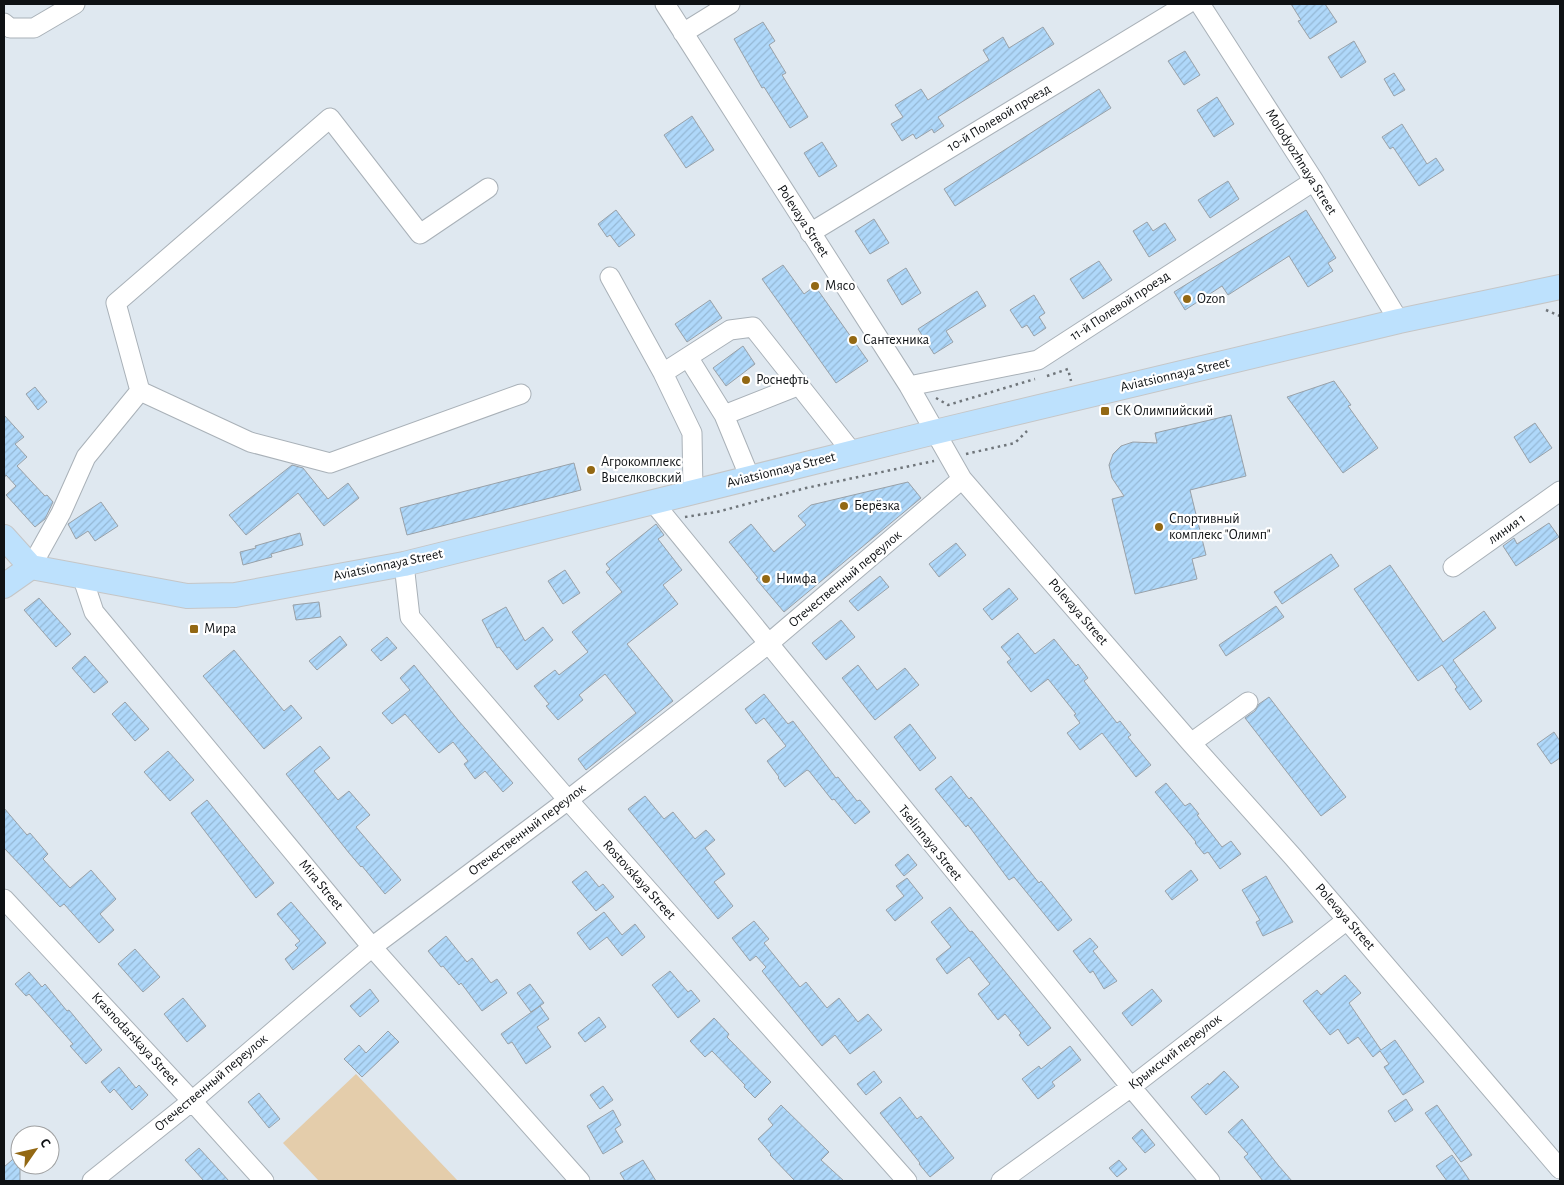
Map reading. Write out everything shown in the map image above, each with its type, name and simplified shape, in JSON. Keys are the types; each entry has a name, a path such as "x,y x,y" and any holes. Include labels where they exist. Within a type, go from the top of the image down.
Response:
{"main road":[{"name":"Aviatsionnaya Street","path":"31,567 187,596 235,595 404,564 1075,398 1399,321 1560,287"},
{"path":"4,537 31,567 4,586"}],"street":[{"path":"7,25 34,28 76,4"},
{"name":"Polevaya Street","path":"665,4 810,233 915,385 935,432 962,479 1191,743 1294,857 1560,1169"},
{"path":"683,33 730,4"},
{"name":"10-й Полевой проезд","path":"810,233 1187,4"},
{"name":"Molodyozhnaya Street","path":"1200,4 1314,181 1399,321"},
{"path":"488,188 420,234 330,118 116,303 140,391 250,442 330,463 521,394"},
{"name":"11-й Полевой проезд","path":"915,385 1038,360 1314,181"},
{"path":"610,277 663,373 692,433 693,492"},
{"path":"663,373 730,330 753,327 852,452"},
{"path":"688,357 724,415 750,478"},
{"path":"724,415 800,385"},
{"path":"31,567 61,513 86,457 140,391"},
{"name":"Отечественный переулок","path":"92,1181 192,1100 372,947 568,800 768,644 962,479"},
{"name":"линия 1","path":"1453,567 1560,491"},
{"name":"Tselinnaya Street","path":"653,502 1210,1181"},
{"name":"Rostovskaya Street","path":"404,564 410,616 568,800 907,1181"},
{"name":"Mira Street","path":"82,576 94,612 372,947 580,1181"},
{"path":"1191,743 1248,702"},
{"name":"Krasnodarskaya Street","path":"4,899 192,1100 264,1181"},
{"name":"Крымский переулок","path":"1001,1181 1131,1087 1347,920"}],"path":[{"path":"915,385 948,405 1068,369 1075,398"}],"shaded area":[{"path":"356,1074 458,1181 319,1181 283,1143"}],"building":[{"path":"1291,4 1325,4 1337,22 1310,39 1298,21 1301,20"},
{"path":"763,22 775,41 769,45 786,73 782,75 808,117 790,128 764,87 762,88 734,39"},
{"path":"1043,27 1054,44 938,117 944,126 934,133 932,129 916,139 913,134 902,141 891,124 903,117 895,105 921,89 928,100 989,60 983,50 1003,37 1009,48"},
{"path":"1354,41 1366,62 1341,78 1328,57"},
{"path":"1185,51 1200,75 1184,85 1168,61"},
{"path":"1394,73 1405,90 1394,96 1384,79"},
{"path":"1099,89 1111,108 955,206 944,189"},
{"path":"1217,97 1234,124 1214,137 1197,110"},
{"path":"692,116 714,150 686,168 664,135"},
{"path":"1402,124 1427,164 1436,158 1444,170 1419,186 1393,147 1390,149 1382,137"},
{"path":"822,142 837,166 819,177 804,153"},
{"path":"1228,181 1239,199 1210,218 1198,200"},
{"path":"616,210 635,235 619,247 610,235 607,237 598,224"},
{"path":"1306,210 1336,258 1328,263 1333,271 1308,287 1289,256 1228,295 1222,286 1185,310 1174,292"},
{"path":"874,219 889,243 870,254 855,231"},
{"path":"1147,222 1153,231 1165,223 1176,240 1149,257 1133,231"},
{"path":"1099,261 1112,280 1083,299 1070,279"},
{"path":"783,265 804,294 815,286 868,361 836,383 762,279"},
{"path":"906,268 921,293 902,305 887,280"},
{"path":"977,291 986,306 946,331 953,342 934,354 918,329"},
{"path":"1034,295 1045,313 1039,317 1046,328 1034,336 1027,325 1022,328 1010,310"},
{"path":"710,300 722,318 687,342 675,324"},
{"path":"743,346 755,364 726,386 713,368"},
{"path":"1334,381 1351,405 1348,406 1378,448 1343,473 1287,397"},
{"path":"35,387 47,402 38,410 26,394"},
{"path":"4,415 24,437 15,444 27,457 17,466 53,502 45,519 35,527 6,495 16,486 6,475 4,478"},
{"name":"Спортивный комплекс \"Олимп\"","path":"1231,415 1246,476 1190,490 1206,555 1192,559 1197,579 1135,594 1112,499 1124,496 1112,478 1109,465 1113,454 1121,446 1133,442 1157,443 1155,433"},
{"path":"1535,423 1552,448 1530,463 1514,437"},
{"path":"574,463 581,490 407,535 400,508"},
{"path":"292,465 303,468 328,499 348,483 359,498 324,526 298,493 246,535 229,515"},
{"path":"908,482 921,498 784,612 756,579 758,578 729,542 751,524 774,552 806,525 798,516 811,505"},
{"path":"101,502 118,526 95,541 88,531 76,539 68,524"},
{"path":"1549,523 1559,537 1516,566 1503,546 1514,538 1517,544"},
{"path":"656,524 664,535 658,539 682,570 663,585 678,604 627,644 673,701 586,770 578,759 636,713 605,674 579,695 583,700 558,720 546,706 549,704 534,686 555,670 559,675 588,652 572,632 622,592 606,572 610,569 606,564"},
{"path":"300,533 303,545 271,554 272,557 243,565 240,552"},
{"path":"956,543 966,555 939,577 929,564"},
{"path":"1331,554 1339,566 1282,604 1274,592"},
{"path":"1390,565 1443,642 1484,611 1496,628 1453,660 1482,701 1470,710 1455,689 1457,687 1442,665 1418,681 1354,589"},
{"path":"565,570 580,593 563,604 548,581"},
{"path":"880,576 889,587 858,611 849,601"},
{"path":"1009,588 1018,599 992,620 983,609"},
{"path":"39,598 71,634 56,647 24,610"},
{"path":"319,602 321,617 296,620 293,605"},
{"path":"1276,606 1284,617 1226,656 1219,645"},
{"path":"506,607 525,641 543,627 553,640 517,670 499,647 497,648 482,620"},
{"path":"841,620 855,637 826,660 812,643"},
{"path":"1018,633 1035,654 1054,639 1076,666 1078,664 1088,678 1084,681 1117,723 1120,721 1131,735 1128,737 1151,765 1136,777 1102,733 1080,750 1067,733 1080,723 1074,715 1076,714 1048,679 1031,692 1007,662 1011,659 1001,647"},
{"path":"340,636 347,645 317,670 309,661"},
{"path":"387,637 397,648 381,661 371,650"},
{"path":"234,650 284,711 291,705 302,718 264,749 203,676"},
{"path":"85,656 108,682 94,693 72,668"},
{"path":"414,665 458,720 513,783 503,792 485,771 475,779 464,764 468,761 453,742 439,753 405,714 392,724 382,713 410,690 400,678"},
{"path":"858,665 877,690 905,668 919,685 875,720 842,678"},
{"path":"764,694 788,724 793,721 836,778 838,777 857,801 860,800 870,812 855,824 834,799 832,800 809,771 807,770 785,787 778,778 767,761 786,746 764,718 756,724 745,709"},
{"path":"1269,697 1346,797 1321,816 1245,718"},
{"path":"125,702 149,729 135,741 112,714"},
{"path":"910,724 936,758 920,771 894,737"},
{"path":"1554,732 1560,741 1560,758 1551,764 1537,744"},
{"path":"320,746 330,758 314,771 338,800 349,791 370,815 356,827 401,880 385,894 349,853 286,774"},
{"path":"168,751 194,780 170,801 144,772"},
{"path":"951,776 969,799 971,797 1039,883 1041,881 1072,920 1058,931 1014,877 1009,880 968,825 966,827 935,789"},
{"path":"1166,783 1185,806 1190,803 1222,847 1231,841 1241,854 1220,869 1208,852 1204,854 1155,792"},
{"path":"645,796 664,819 673,812 695,839 706,830 715,840 705,848 725,874 714,882 733,906 718,919 628,809"},
{"path":"207,800 274,883 256,898 191,813"},
{"path":"4,808 27,835 30,833 48,854 43,859 70,888 91,870 116,899 100,914 114,930 99,943 64,904 60,907 4,848"},
{"path":"908,854 917,865 904,876 895,865"},
{"path":"1191,870 1198,880 1172,900 1165,891"},
{"path":"586,871 599,887 603,884 614,897 596,911 572,882"},
{"path":"1266,876 1293,922 1263,936 1256,922 1260,920 1242,890"},
{"path":"907,878 923,898 895,921 886,910 904,896 896,886"},
{"path":"291,902 326,943 293,970 285,959 298,948 295,945 300,941 277,914"},
{"path":"950,907 970,932 972,931 1051,1028 1028,1046 1019,1035 1021,1033 1005,1014 998,1020 978,994 990,984 969,957 947,974 936,959 951,947 931,922"},
{"path":"604,912 622,935 635,924 645,937 622,956 607,937 590,950 577,933"},
{"path":"754,921 769,939 764,943 800,987 806,982 827,1008 839,998 858,1022 868,1014 882,1030 850,1054 835,1035 822,1046 762,971 766,967 756,956 750,961 732,938"},
{"path":"446,936 467,962 472,958 491,983 497,979 507,993 482,1011 461,983 459,985 428,951"},
{"path":"1090,938 1098,947 1093,951 1117,981 1104,989 1093,971 1090,973 1073,951"},
{"path":"135,949 160,977 143,992 118,964"},
{"path":"670,971 688,992 691,990 700,1001 678,1018 652,985"},
{"path":"29,972 42,987 45,984 102,1050 86,1064 70,1046 73,1044 29,994 26,996 15,984"},
{"path":"1345,975 1361,993 1349,1003 1381,1050 1395,1040 1424,1082 1403,1095 1384,1067 1389,1064 1380,1051 1373,1057 1358,1037 1348,1044 1338,1029 1330,1035 1303,1001 1317,990 1321,995"},
{"path":"530,984 544,1003 531,1012 517,993"},
{"path":"370,989 379,1001 360,1017 350,1006"},
{"path":"1152,989 1162,1001 1132,1026 1122,1013"},
{"path":"183,998 206,1026 187,1042 164,1014"},
{"path":"540,1006 549,1019 537,1027 551,1047 526,1064 512,1042 508,1044 501,1034"},
{"path":"599,1017 606,1027 585,1042 578,1033"},
{"path":"714,1018 729,1034 727,1037 771,1082 755,1098 712,1051 705,1057 690,1041"},
{"path":"388,1031 399,1042 362,1077 344,1059 359,1045 366,1053"},
{"path":"1070,1046 1081,1060 1052,1082 1055,1086 1038,1099 1022,1079 1039,1066 1041,1069"},
{"path":"119,1067 136,1088 139,1085 148,1095 132,1110 114,1089 110,1093 101,1082"},
{"path":"874,1071 882,1082 866,1095 857,1084"},
{"path":"1224,1071 1239,1087 1206,1115 1191,1097 1208,1083 1209,1085"},
{"path":"603,1086 613,1100 600,1109 590,1095"},
{"path":"259,1093 280,1119 269,1128 248,1102"},
{"path":"900,1097 917,1119 921,1116 954,1158 930,1177 880,1113"},
{"path":"1406,1099 1413,1110 1395,1122 1388,1111"},
{"path":"781,1105 829,1152 821,1160 844,1181 795,1181 770,1155 758,1139 773,1125 768,1119"},
{"path":"1437,1105 1472,1155 1461,1162 1425,1113"},
{"path":"613,1110 621,1125 615,1129 623,1142 603,1154 587,1126"},
{"path":"1242,1119 1292,1181 1263,1181 1244,1157 1248,1154 1228,1132"},
{"path":"1142,1129 1155,1145 1145,1153 1132,1138"},
{"path":"199,1148 229,1181 204,1181 185,1160"},
{"path":"1452,1155 1470,1181 1447,1181 1436,1166"},
{"path":"643,1160 656,1181 625,1181 620,1173"},
{"path":"1119,1160 1127,1169 1117,1177 1109,1168"},
{"path":"10,1162 10,1175 20,1175 20,1181 4,1181 4,1167"}],"place":[{"name":"Мясо","path":"815,286"},
{"name":"Ozon","path":"1187,299"},
{"name":"Сантехника","path":"853,340"},
{"name":"Роснефть","path":"746,380"},
{"name":"СК Олимпийский","path":"1105,411"},
{"name":"Агрокомплекс Выселковский","path":"591,470"},
{"name":"Берёзка","path":"844,506"},
{"name":"Спортивный комплекс \"Олимп\"","path":"1159,527"},
{"name":"Нимфа","path":"766,579"},
{"name":"Мира","path":"194,629"}]}
